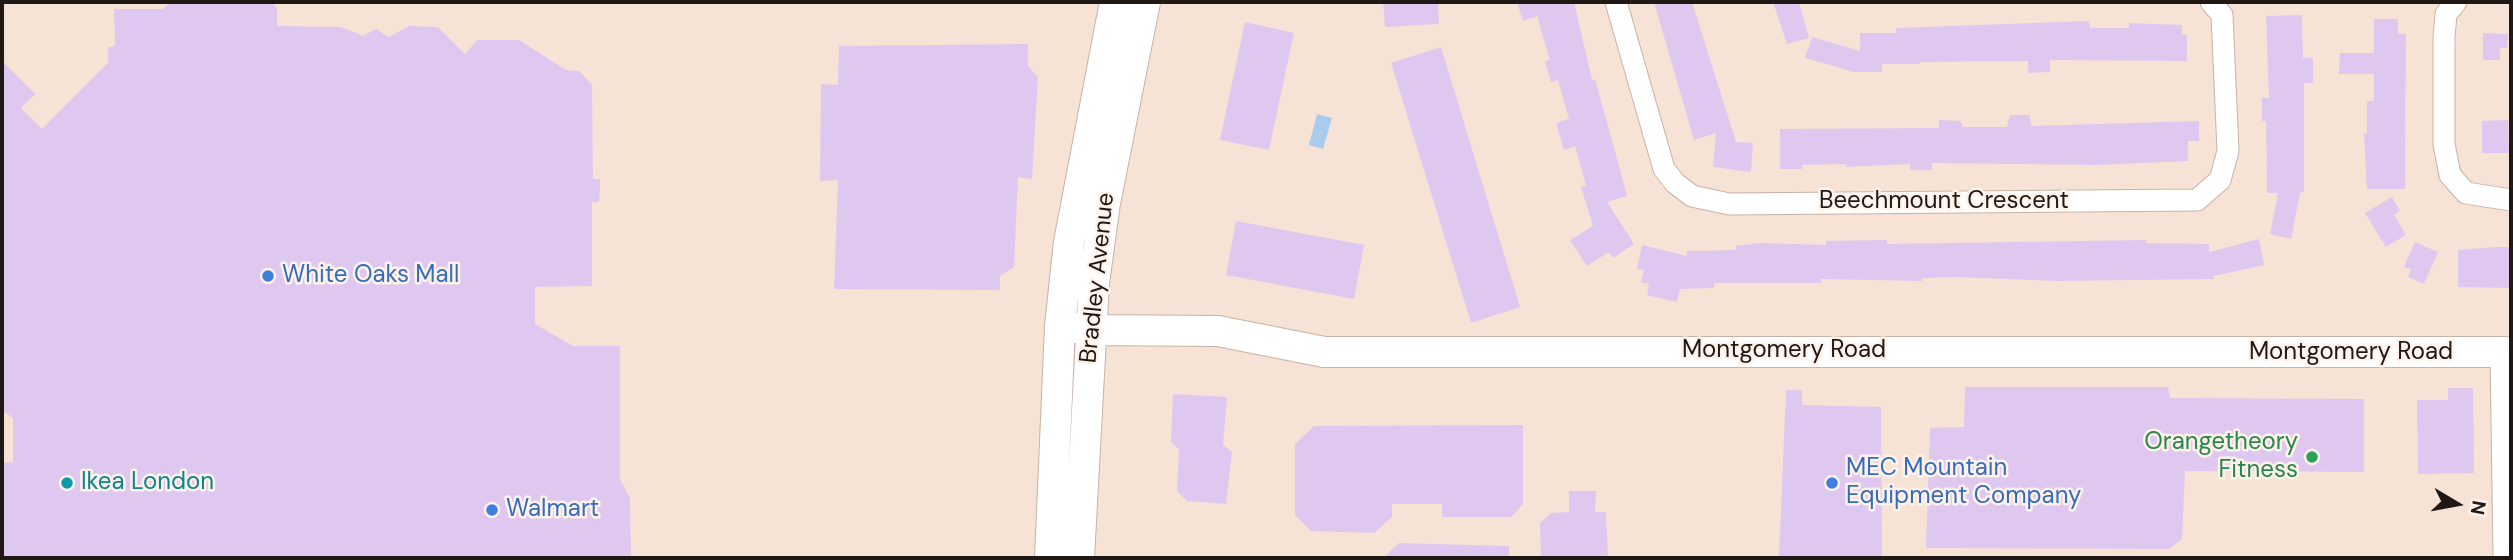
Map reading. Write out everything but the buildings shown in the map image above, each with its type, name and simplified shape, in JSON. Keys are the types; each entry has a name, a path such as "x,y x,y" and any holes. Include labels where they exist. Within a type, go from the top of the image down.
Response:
{"street":[{"name":"Bradley Avenue","path":"1050,558 1060,326 1075,203 1115,2"},
{"name":"Bradley Avenue","path":"1079,558 1090,330 1105,203 1144,2"},
{"name":"Beechmount Crescent","path":"1616,2 1664,169 1675,183 1692,195 1729,204 2197,200 2220,180 2228,151 2222,15 2211,2"},
{"path":"2456,2 2446,15 2444,37 2444,144 2450,175 2466,193 2511,200"},
{"name":"Montgomery Road","path":"1060,326 1090,330 1218,331 1324,352 2506,352"},
{"path":"2504,558 2506,352"}],"water":[{"path":"1317,114 1332,118 1323,149 1309,145"}],"place":[{"name":"White Oaks Mall","path":"268,276"},
{"name":"Orangetheory Fitness","path":"2312,457"},
{"name":"Ikea London","path":"67,483"},
{"name":"MEC Mountain Equipment Company","path":"1832,483"},
{"name":"Walmart","path":"492,510"}]}
